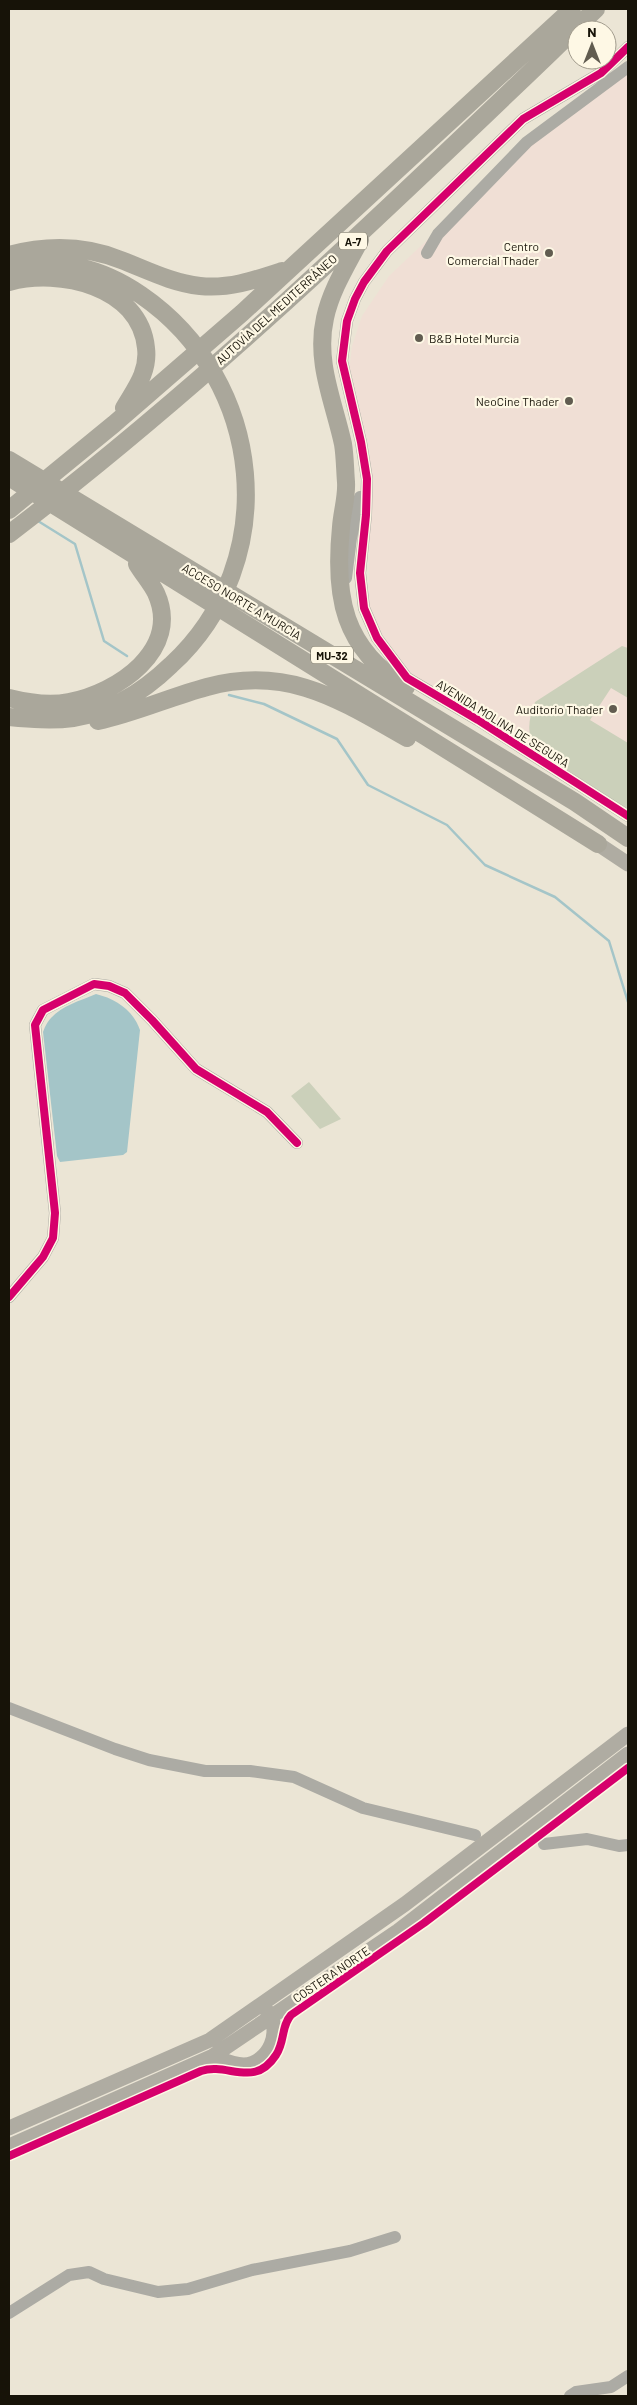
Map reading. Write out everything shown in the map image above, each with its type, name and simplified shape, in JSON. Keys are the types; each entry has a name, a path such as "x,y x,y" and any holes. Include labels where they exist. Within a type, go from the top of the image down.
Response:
{"highway":[{"name":"AUTOVÍA DEL MEDITERRÁNEO","path":"9,510 114,424 242,313 572,9"},
{"name":"AUTOVÍA DEL MEDITERRÁNEO","path":"12,536 105,464 375,221 596,9"},
{"path":"105,464 191,396 334,267 361,239 375,221"},
{"path":"361,239 334,289 324,319 321,350 329,394 343,445 346,485 338,562 341,591 347,619 354,637 367,655 390,677 508,750 576,802"},
{"path":"9,255 37,249 72,248 119,259 170,279 210,286 237,285 288,269"},
{"path":"9,268 30,264 63,264 104,274 134,290 179,325 204,356 229,402 240,436 245,471 245,520 238,557 227,586 211,618 195,641 177,660 162,674 126,700 94,713 74,718 36,720 9,718"},
{"path":"9,282 30,278 56,277 84,283 121,303 137,320 146,349 144,368 138,386 114,424"},
{"path":"9,452 19,459 34,475"},
{"name":"ACCESO NORTE A MURCIA","path":"9,460 576,802 628,838"},
{"name":"ACCESO NORTE A MURCIA","path":"9,477 598,844"},
{"path":"9,486 479,775 598,844"},
{"path":"9,698 48,704 90,698 112,688 130,676 145,661 156,646 160,629 160,612 156,594 137,564"},
{"path":"9,718 32,724 52,725 94,722 137,711 225,682 249,679 279,680 306,686 342,701 479,775"}],"main road":[{"path":"598,844 628,864"},
{"name":"COSTERA NORTE","path":"9,2128 210,2040 405,1904 628,1734"},
{"name":"COSTERA NORTE","path":"9,2146 213,2056 272,2018 398,1931 628,1754"},
{"path":"213,2056 246,2065 259,2059 269,2049 274,2037 272,2018 261,2005"}],"street":[{"path":"347,619 346,576 351,538 360,502 361,442 342,360 347,321 355,299 364,282 387,251 523,120 601,72 628,48"},
{"path":"427,254 438,234 528,142 628,67"},
{"name":"AVENIDA MOLINA DE SEGURA","path":"361,442 367,479 366,515 360,573 364,608 377,638 407,678 478,720 628,816"},
{"path":"9,1298 43,1258 53,1238 55,1213 35,1025 42,1010 94,984 109,986 125,993 196,1069 266,1112 296,1144"},
{"path":"9,1708 114,1750 149,1760 205,1771 250,1771 294,1778 363,1808 475,1835"},
{"path":"544,1844 587,1838 619,1846 628,1845"},
{"path":"9,2313 69,2275 89,2272 104,2278 158,2292 188,2289 252,2270 350,2251 395,2237"},
{"path":"570,2396 576,2392 611,2387 626,2381"}],"shaded area":[{"path":"628,62 628,819 407,681 369,615 370,450 349,373 352,346 362,316 389,276 495,176"}],"green space":[{"path":"622,646 628,648 628,698 611,688 590,720 628,743 628,810 540,752 532,741 529,729 535,702"},
{"path":"309,1082 341,1119 320,1129 291,1096"}],"water":[{"path":"96,994 123,1006 133,1017 140,1030 127,1152 123,1155 60,1162 57,1156 43,1032 52,1017 58,1012 65,1007"}],"waterway":[{"path":"38,521 75,544 104,641 127,656"},
{"path":"229,695 264,704 337,739 368,785 447,825 485,865 555,897 609,941 628,1002"}],"cycle path":[{"path":"628,47 601,73 523,119 387,251 364,282 355,299 347,321 342,361 361,442 367,479 366,515 360,573 364,608 377,638 407,678 478,720 628,816"},
{"path":"9,1297 43,1257 53,1238 55,1213 35,1025 43,1010 94,984 109,986 125,993 196,1069 267,1112 297,1143"},
{"path":"9,2156 201,2071 211,2069 250,2073 259,2071 268,2065 279,2050 286,2024 291,2015 424,1923 628,1768"}],"place":[{"name":"Centro Comercial Thader","path":"549,253"},
{"name":"B&B Hotel Murcia","path":"419,338"},
{"name":"NeoCine Thader","path":"569,401"},
{"name":"Auditorio Thader","path":"613,709"}]}
